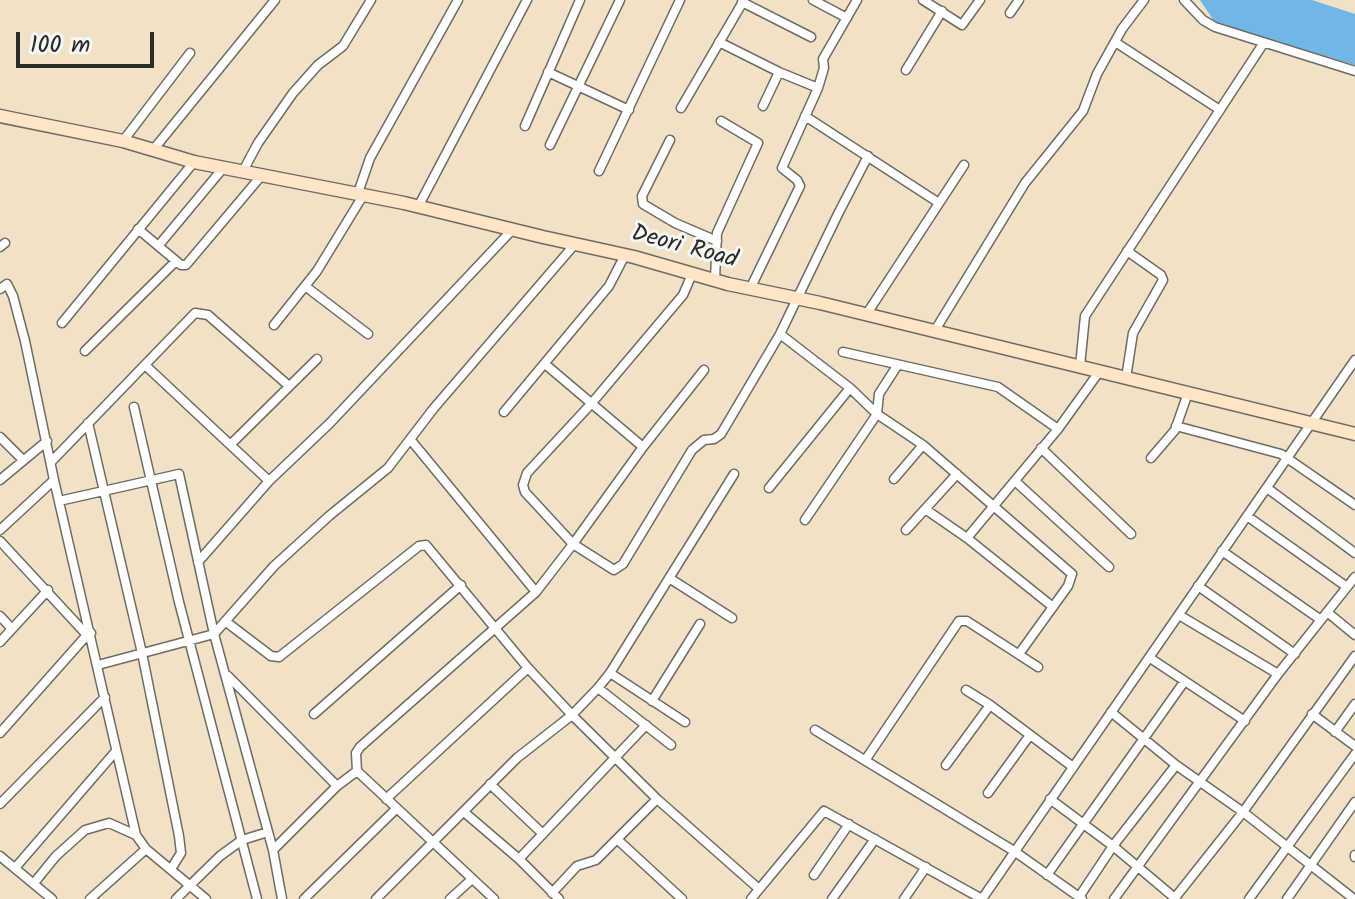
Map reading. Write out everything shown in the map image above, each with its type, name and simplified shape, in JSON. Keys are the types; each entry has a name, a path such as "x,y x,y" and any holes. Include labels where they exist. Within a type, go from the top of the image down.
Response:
{"street":[{"path":"153,150 275,0"},
{"path":"243,171 258,143 293,93 318,65 343,46 370,0"},
{"path":"274,325 305,286 361,194 370,158 458,0"},
{"path":"418,207 527,0"},
{"path":"525,126 580,0"},
{"path":"550,145 620,0"},
{"path":"599,171 680,0"},
{"path":"813,0 847,18"},
{"path":"750,289 800,186 782,168 818,88 824,68 823,59 857,0"},
{"path":"923,0 964,24 980,0"},
{"path":"1010,13 1019,0"},
{"path":"934,333 1025,183 1083,111 1097,74 1144,0"},
{"path":"1184,0 1203,20 1215,27 1355,71"},
{"path":"681,108 743,1 811,37"},
{"path":"906,70 942,11"},
{"path":"719,42 818,88"},
{"path":"1115,42 1220,110"},
{"path":"1080,366 1085,316 1263,44"},
{"path":"123,141 190,53"},
{"path":"548,72 629,110"},
{"path":"763,106 779,72"},
{"name":"Deori Road","path":"0,116 123,141 194,162 361,194 625,255 750,289 1355,434"},
{"path":"805,116 939,203"},
{"path":"715,280 717,233 758,143 721,121"},
{"path":"670,140 642,196 643,204 675,223 717,241"},
{"path":"692,274 683,295 591,404 527,473 523,485 525,492 573,544 614,570 623,564 692,450 704,440 721,434 780,334 868,156"},
{"path":"62,323 194,162"},
{"path":"866,315 964,165"},
{"path":"159,245 224,167"},
{"path":"138,229 181,265 188,265 262,174"},
{"path":"198,562 269,481 330,423 512,230"},
{"path":"98,665 214,634 301,540 388,468 575,244"},
{"path":"1126,378 1133,333 1163,280 1161,275 1127,251"},
{"path":"504,412 609,286 625,255"},
{"path":"85,351 176,261"},
{"path":"0,289 7,284 13,296 136,835 146,849 206,899"},
{"path":"305,286 368,334"},
{"path":"51,462 199,312 208,315 289,386"},
{"path":"780,334 850,388 877,414 923,445 1072,574 1072,580 1019,654"},
{"path":"843,352 998,387 1058,429"},
{"path":"231,444 317,359"},
{"path":"751,899 822,812 827,811 982,899 1355,360"},
{"path":"545,364 643,447"},
{"path":"145,365 269,481"},
{"path":"805,520 877,414 879,394 897,366"},
{"path":"494,899 357,771 356,753 536,592 704,370"},
{"path":"967,538 1058,429 1099,372"},
{"path":"769,488 850,388"},
{"path":"1151,458 1170,439 1188,393"},
{"path":"134,407 190,642 257,899"},
{"path":"88,423 142,653 181,853 171,869"},
{"path":"1176,426 1289,457 1355,505"},
{"path":"0,437 23,460"},
{"path":"410,439 536,592"},
{"path":"0,480 47,441"},
{"path":"894,479 923,445"},
{"path":"1041,448 1131,534"},
{"path":"59,501 179,474 214,634 273,850 282,899"},
{"path":"376,899 517,758 572,715 598,688 734,474"},
{"path":"906,530 957,474"},
{"path":"0,530 54,480"},
{"path":"1015,481 1109,567"},
{"path":"1267,488 1355,553"},
{"path":"925,509 967,538 1053,607"},
{"path":"1247,516 1347,587"},
{"path":"0,541 89,634"},
{"path":"225,621 271,656 279,657 423,544 428,546 528,668 572,715 657,799 759,889"},
{"path":"1222,551 1355,635"},
{"path":"1114,899 1278,674 1355,577"},
{"path":"669,578 732,618"},
{"path":"314,714 461,585"},
{"path":"1198,586 1295,654"},
{"path":"0,642 48,590"},
{"path":"1179,615 1278,674"},
{"path":"0,616 12,629"},
{"path":"866,759 959,621 967,621 1038,667"},
{"path":"652,701 700,624"},
{"path":"0,733 89,634"},
{"path":"1050,799 1113,846 1175,899 1243,812 1355,656"},
{"path":"1150,658 1245,721"},
{"path":"386,799 528,668"},
{"path":"610,673 685,722"},
{"path":"227,675 337,786"},
{"path":"1047,875 1184,682"},
{"path":"598,688 671,745"},
{"path":"966,690 1073,767"},
{"path":"0,804 105,697"},
{"path":"946,765 990,705"},
{"path":"1335,732 1355,705"},
{"path":"1111,712 1354,899"},
{"path":"1312,714 1355,746"},
{"path":"519,859 646,725"},
{"path":"815,730 1014,851 1080,898 1113,846 1176,765"},
{"path":"988,793 1030,735"},
{"path":"15,868 116,751"},
{"path":"1249,899 1355,754"},
{"path":"273,850 337,786 357,771"},
{"path":"490,784 543,834"},
{"path":"464,812 556,896 577,866 596,860 657,799"},
{"path":"1287,899 1355,802"},
{"path":"304,899 396,809"},
{"path":"34,883 56,856 85,830 109,823 136,835"},
{"path":"814,875 849,824"},
{"path":"176,899 220,856 242,840 268,832"},
{"path":"832,899 875,839"},
{"path":"618,840 682,899"},
{"path":"90,899 146,849"},
{"path":"0,856 52,899"},
{"path":"904,899 926,867"},
{"path":"450,899 472,879"}],"water":[{"path":"1200,0 1312,0 1355,14 1355,65 1214,21"}]}
